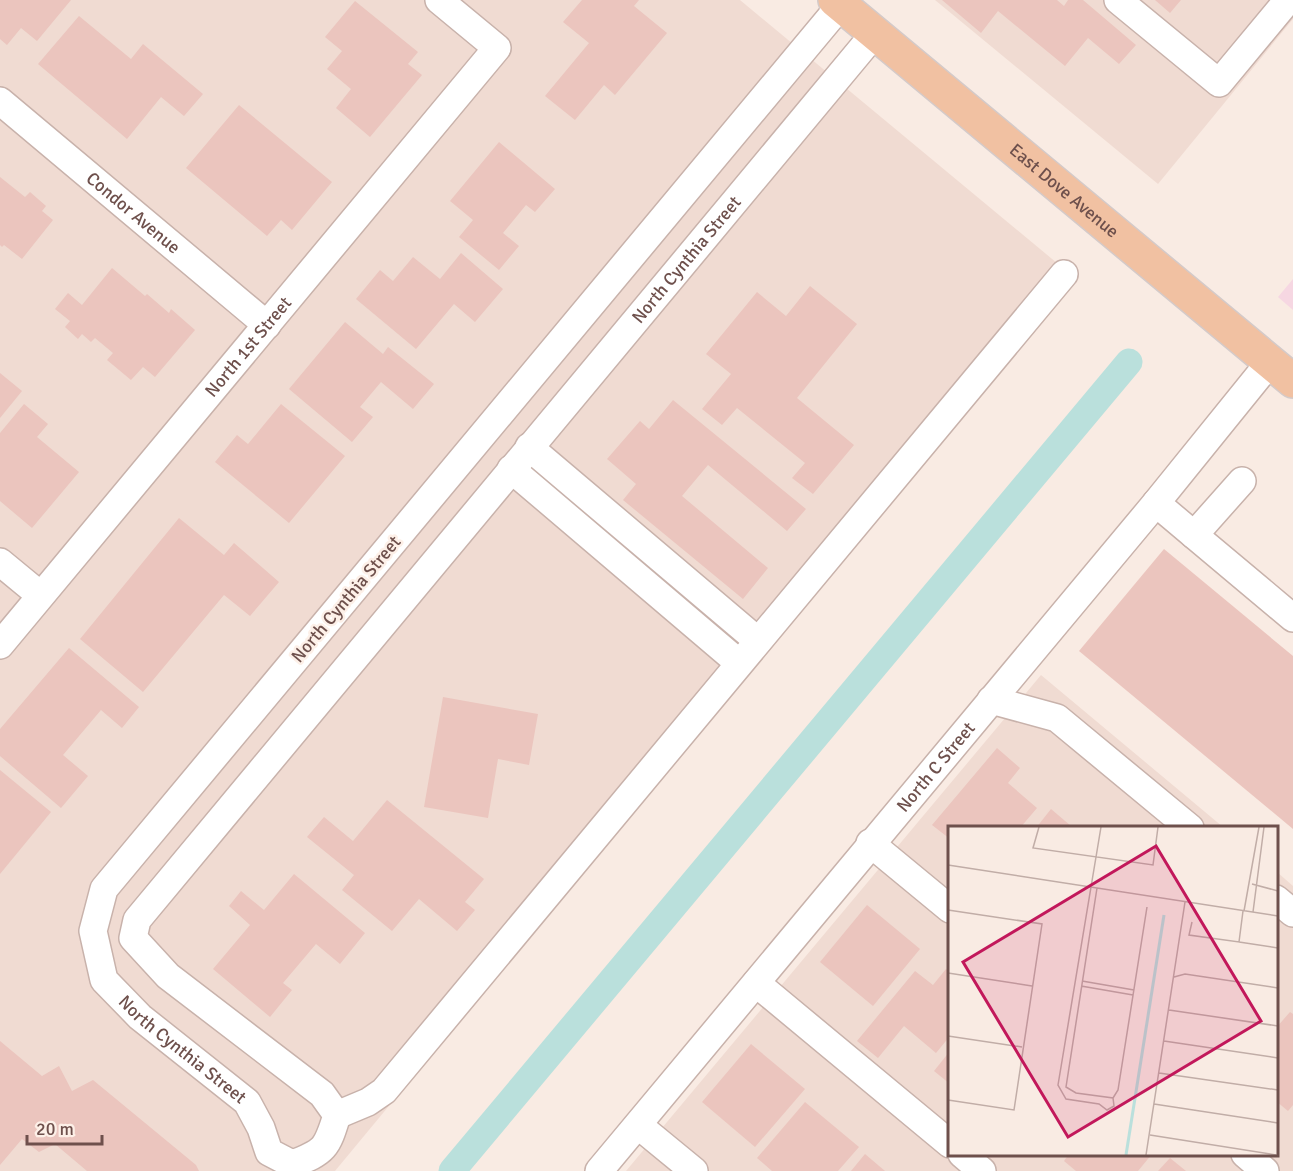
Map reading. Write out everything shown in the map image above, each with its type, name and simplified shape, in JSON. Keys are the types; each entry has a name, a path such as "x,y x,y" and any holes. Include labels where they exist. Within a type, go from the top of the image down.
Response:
{"main road":[{"name":"East Dove Avenue","path":"840,2 1282,371"}],"street":[{"name":"North 1st Street","path":"0,645 497,48 439,0"},
{"path":"1118,0 1219,83 1288,0"},
{"name":"North Cynthia Street","path":"840,2 104,889 93,931 104,980 140,1017 247,1102 261,1128 269,1152 292,1164 314,1156 328,1143 337,1115 322,1094 168,976 133,938 136,920 875,33"},
{"name":"Condor Avenue","path":"0,101 267,325"},
{"path":"337,1115 368,1102 384,1091 1064,274"},
{"name":"North C Street","path":"599,1171 870,843 1156,503 1282,371"},
{"path":"529,447 758,641"},
{"path":"511,469 740,663"},
{"path":"1194,535 1242,481"},
{"path":"1156,503 1293,618"},
{"path":"0,562 40,595"},
{"path":"991,700 1057,718 1188,826"},
{"path":"870,843 948,907"},
{"path":"1278,901 1293,913"},
{"path":"756,983 948,1142"},
{"path":"638,1125 694,1171"},
{"path":"963,1156 982,1171"},
{"path":"1246,1156 1265,1171"}],"shaded area":[{"path":"0,0 740,0 1075,278 335,1171 0,1171"},
{"path":"935,0 1293,0 1293,19 1158,184"},
{"path":"1293,279 1293,310 1278,297"},
{"path":"1041,675 1222,826 948,826 948,1156 1278,1156 1278,873 1293,886 1293,1171 626,1171"}],"building":[{"path":"0,0 71,0 37,41 21,28 7,45 0,39"},
{"path":"582,0 639,0 634,6 667,33 615,95 604,85 575,120 545,96 589,43 563,22"},
{"path":"942,0 1057,0 1064,6 1068,0 1083,0 1136,45 1119,64 1088,38 1065,66 998,11 981,33"},
{"path":"1155,0 1181,0 1170,13"},
{"path":"355,1 418,52 408,64 422,75 370,137 336,108 351,89 327,69 342,51 325,37"},
{"path":"79,16 131,59 143,44 203,94 184,116 161,97 127,139 38,64"},
{"path":"239,105 332,182 292,230 281,220 267,236 186,168"},
{"path":"499,142 555,189 535,212 526,205 503,233 519,246 499,270 459,237 473,220 450,201"},
{"path":"0,177 25,197 30,192 46,206 42,211 53,220 22,259 4,245 2,247 0,245"},
{"path":"461,253 503,289 475,322 454,304 416,349 356,299 380,270 393,281 413,257 440,279"},
{"path":"112,268 145,296 147,294 169,313 171,309 195,330 155,377 143,367 131,380 107,360 113,353 95,338 91,342 82,334 78,339 65,327 70,321 55,309 68,293 82,305"},
{"path":"810,286 857,324 797,398 854,445 813,494 792,478 805,463 737,408 722,425 702,409 731,374 706,354 757,292 786,316"},
{"path":"345,322 383,354 388,347 434,384 413,409 381,382 360,407 373,417 352,442 289,389"},
{"path":"0,373 22,391 0,418"},
{"path":"673,400 806,509 787,531 708,465 682,496 768,568 743,599 623,500 636,484 607,459 640,421 649,429"},
{"path":"24,404 48,424 37,437 79,472 32,528 0,501 0,433"},
{"path":"281,404 345,456 289,523 215,462 237,435 248,444"},
{"path":"179,518 224,555 234,543 279,582 250,616 224,595 143,692 80,639"},
{"path":"1164,549 1293,656 1293,829 1079,651"},
{"path":"69,648 139,707 122,728 101,710 63,755 88,776 61,808 0,756 0,729"},
{"path":"443,697 538,714 529,765 498,759 488,818 424,807"},
{"path":"997,748 1020,768 1008,783 1037,808 1022,826 948,826 948,837 932,825"},
{"path":"0,770 51,812 0,874"},
{"path":"387,800 484,879 465,902 475,910 457,931 419,899 392,931 342,890 354,875 307,837 324,817 353,841"},
{"path":"1051,809 1071,826 1038,826"},
{"path":"294,874 365,933 340,964 316,944 283,983 292,990 270,1017 213,969 250,925 229,906 241,891 264,910"},
{"path":"867,905 920,949 873,1006 820,962"},
{"path":"946,969 948,970 948,1038 936,1053 904,1026 878,1058 857,1041 915,971 933,985"},
{"path":"1290,1012 1293,1014 1293,1105 1288,1111 1278,1103 1278,1026"},
{"path":"0,1041 42,1076 59,1066 72,1091 93,1080 196,1165 199,1171 87,1171 55,1144 39,1152 22,1139 0,1165"},
{"path":"751,1044 805,1089 755,1147 702,1102"},
{"path":"948,1054 948,1082 934,1071"},
{"path":"805,1102 859,1147 838,1171 772,1171 757,1158"},
{"path":"865,1154 885,1171 851,1171"},
{"path":"1068,1156 1150,1156 1138,1171 1076,1171 1064,1161"},
{"path":"1170,1158 1186,1171 1158,1171"}],"waterway":[{"path":"452,1171 1129,362"}]}
